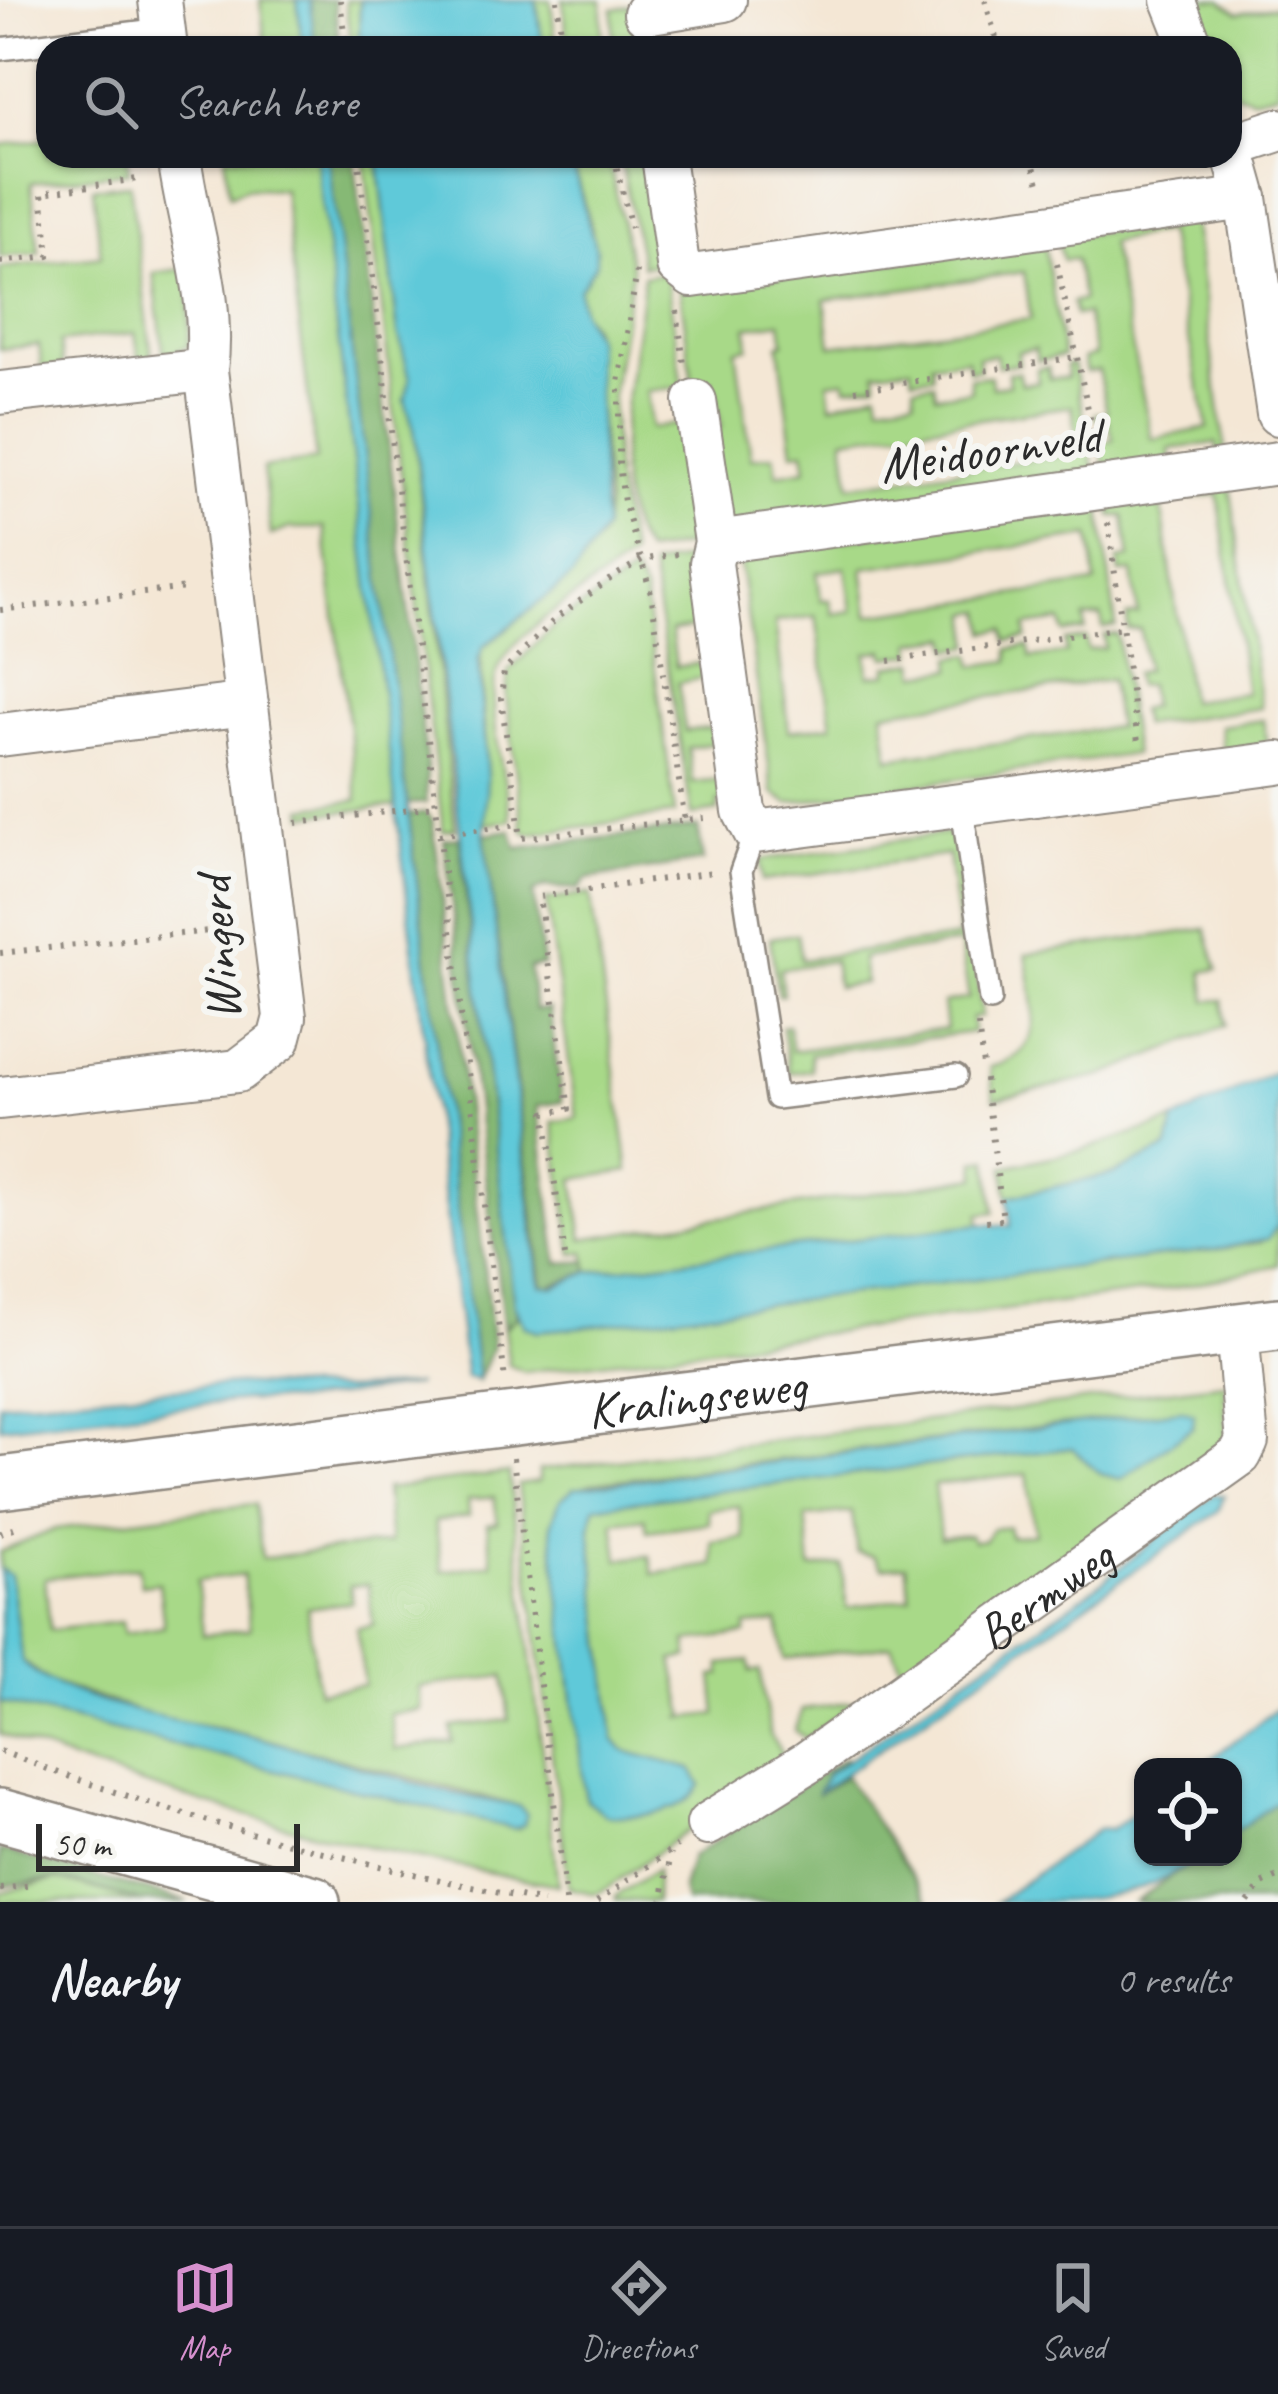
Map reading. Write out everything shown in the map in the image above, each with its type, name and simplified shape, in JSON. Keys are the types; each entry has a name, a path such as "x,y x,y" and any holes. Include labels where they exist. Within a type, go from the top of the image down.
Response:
{"street":[{"path":"646,20 725,0"},
{"path":"1173,0 1187,36"},
{"path":"1242,140 1278,130"},
{"name":"Wingerd","path":"0,1098 238,1071 279,1040 286,1017 206,370 209,346 197,246 188,226 181,168"},
{"path":"665,168 680,268 701,277 1246,198"},
{"path":"1238,168 1278,414"},
{"path":"0,393 206,370"},
{"path":"695,401 716,544 711,563 747,838 1278,764"},
{"name":"Meidoornveld","path":"716,544 1278,463"},
{"path":"0,735 247,704"},
{"name":"Kralingseweg","path":"0,1483 156,1468 1257,1327"},
{"name":"Bermweg","path":"708,1824 808,1762 1240,1455 1246,1441 1257,1327"},
{"name":"Kralingseweg","path":"0,1509 156,1468"},
{"path":"0,1786 178,1864"},
{"path":"0,1814 314,1902"}],"lane":[{"path":"92,36 163,26"},
{"path":"0,49 36,44"},
{"path":"962,807 990,1000"},
{"path":"747,838 776,1098 956,1076"}],"path":[{"path":"340,0 344,36"},
{"path":"557,0 562,36"},
{"path":"985,0 996,36"},
{"path":"359,168 566,1902"},
{"path":"617,168 632,233"},
{"path":"0,262 49,256 42,193 137,178"},
{"path":"635,254 636,289 618,427 624,502 642,560 685,821"},
{"path":"680,268 674,292 687,386 695,401"},
{"path":"855,390 1077,357"},
{"path":"716,544 642,560 555,619 504,671 501,700 518,824 526,838 685,821 747,838"},
{"path":"0,610 186,587"},
{"path":"890,661 1123,628"},
{"path":"262,827 435,806"},
{"path":"439,836 518,824"},
{"path":"565,1256 545,1113 569,1109 539,897 747,838"},
{"path":"0,953 228,929"},
{"path":"986,1221 1003,1220 977,1020 993,1018 990,1000"},
{"path":"0,1751 114,1795 419,1876 543,1902"},
{"path":"597,1902 674,1848 665,1862 662,1902"},
{"path":"1248,1902 1262,1884 1278,1876"},
{"path":"0,1889 34,1885"}],"green space":[{"path":"260,0 297,0 302,36 264,36"},
{"path":"310,0 334,0 338,36 314,36"},
{"path":"345,0 360,0 359,36 350,36"},
{"path":"536,0 551,0 555,36 541,36"},
{"path":"563,0 602,0 602,36 567,36"},
{"path":"1193,0 1221,0 1238,13 1278,6 1278,92 1252,98 1242,95 1242,36 1210,36"},
{"path":"631,6 635,36 613,36 613,9"},
{"path":"36,140 36,168 128,168 129,172 31,183 39,253 0,257 0,145"},
{"path":"227,168 317,168 396,806 305,815 304,808 358,800 324,528 290,528 271,535 263,468 316,460 283,189 246,188 230,195"},
{"path":"329,168 355,168 427,767 426,803 407,804"},
{"path":"365,168 379,168 398,332 411,379 405,401 414,429 455,829 443,831"},
{"path":"574,168 611,168 632,270 612,395 615,478 631,556 532,628 502,662 495,680 494,714 511,820 483,825 487,777 480,650 554,591 600,537 607,506 592,327 582,312 579,290 590,273 592,230"},
{"path":"622,168 644,168 650,215 667,263 642,266"},
{"path":"130,184 152,358 139,359 135,333 60,342 63,368 42,371 39,345 0,349 0,268 101,256 93,188"},
{"path":"1193,220 1226,456 1219,457 1216,443 1170,449 1171,464 1106,473 1101,443 1113,440 1108,419 1096,420 1095,414 1107,412 1098,370 1086,372 1083,359 1095,355 1086,314 1075,316 1072,303 1083,300 1075,259 1063,260 1056,238","holes":["1166,231 1208,428 1152,439 1110,243"]},
{"path":"1044,241 1063,356 1037,361 1035,349 1018,352 1019,364 998,366 995,355 978,357 979,369 969,371 967,359 932,363 933,376 913,378 911,367 876,371 877,383 847,387 845,380 828,382 831,405 878,391 880,403 915,398 914,386 934,383 936,395 971,391 970,378 990,376 992,387 1009,385 1008,373 1018,372 1021,384 1038,382 1037,369 1048,367 1050,379 1067,377 1066,365 1073,364 1095,475 723,530 710,441 721,426 716,392 705,382 693,384 680,290","holes":["1024,272 1031,319 831,346 825,300","781,322 784,343 779,345 793,452 804,451 807,469 777,474 774,455 751,458 736,350 749,347 747,327","1072,406 1079,453 850,485 844,438"]},
{"path":"190,268 189,346 164,356 153,273"},
{"path":"666,273 683,387 647,391 651,428 677,424 690,433 695,544 646,553 631,525 623,492 624,417 643,276"},
{"path":"1230,485 1261,708 1142,725 1139,709 1151,706 1148,685 1136,686 1134,673 1146,670 1140,629 1128,629 1127,616 1138,614 1132,572 1120,573 1118,560 1130,558 1124,516 1112,516 1110,497","holes":["1218,494 1246,693 1189,701 1161,503"]},
{"path":"1099,499 1116,626 1103,628 1101,616 1084,618 1085,630 1064,633 1061,621 1026,626 1027,638 1007,641 1005,629 987,632 984,611 970,613 971,646 951,649 949,637 913,642 914,654 885,657 884,650 867,653 869,676 887,674 887,666 916,662 918,674 953,669 952,657 972,654 974,666 1009,661 1009,649 1028,646 1031,658 1066,653 1065,641 1086,638 1088,650 1105,648 1104,635 1117,634 1134,754 788,803 773,793 739,557","holes":["1090,536 1096,583 869,615 863,568","846,568 852,611 833,614 830,600 821,600 817,572","816,616 832,725 789,731 775,622","1110,680 1117,727 889,758 883,712"]},
{"path":"696,556 703,626 671,631 676,667 702,663 704,678 678,683 685,731 711,728 714,743 688,748 693,783 722,780 733,799 718,801 718,811 692,815 651,567"},
{"path":"633,573 644,591 675,814 529,834 523,830 506,695 509,671 558,622"},
{"path":"1263,720 1267,746 1223,752 1220,726"},
{"path":"425,812 432,819 437,852 493,1347 478,1380 409,815"},
{"path":"698,827 703,861 587,879 579,889 544,887 533,893 543,965 529,968 535,1010 549,1009 562,1102 537,1106 558,1263 587,1261 589,1272 543,1288 484,834 511,830 517,848"},
{"path":"957,832 982,1016 972,1018 973,1032 810,1054 811,1070 789,1073 782,1027 788,1025 792,1051 946,1029 943,1003 969,998 960,943 862,958 865,983 837,987 833,961 780,969 783,995 778,995 770,938 797,934 801,960 959,937 948,855 762,881 760,860"},
{"path":"459,837 517,1317 504,1328 444,839"},
{"path":"590,894 629,1171 574,1179 583,1239 977,1177 976,1161 988,1159 995,1212 980,1214 980,1224 589,1272 585,1252 573,1254 553,1122 577,1118 546,900"},
{"path":"1206,929 1218,969 1203,972 1207,1001 1223,1000 1226,1025 1102,1076 994,1099 990,1067 1022,1050 1034,1023 1026,954"},
{"path":"1174,1121 1168,1148 1114,1174 1008,1197 1004,1167 1083,1150"},
{"path":"1278,1225 1278,1265 1175,1288 525,1372 509,1365 504,1328 517,1317 538,1331 1214,1250 1261,1242"},
{"path":"1225,1383 1226,1443 902,1669 892,1645 784,1659 778,1622 746,1626 746,1634 687,1641 689,1657 673,1660 685,1716 680,1718 717,1714 713,1676 722,1675 721,1664 749,1661 751,1672 760,1670 770,1735 786,1760 595,1894 569,1888 518,1485 539,1482 539,1470","holes":["1156,1413 1193,1427 1121,1479 1100,1474 1072,1448 595,1506 590,1528 614,1739 624,1751 691,1769 679,1804 606,1815 586,1799 551,1525 568,1493 593,1483","1027,1474 1035,1534 1010,1537 1008,1527 992,1529 985,1540 973,1541 969,1535 940,1538 934,1485","739,1506 744,1538 712,1542 714,1565 653,1574 650,1556 619,1559 614,1522 645,1518 647,1531 709,1523 708,1510","852,1512 857,1552 874,1556 882,1568 906,1565 910,1597 847,1608 841,1565 811,1568 806,1517"]},
{"path":"509,1473 558,1885 275,1823 135,1782 0,1734 0,1702 518,1829 513,1805 223,1728 162,1719 50,1682 22,1661 10,1575 0,1570 0,1552 56,1529 255,1504 262,1558 390,1543 385,1489","holes":["494,1497 498,1522 487,1524 492,1564 442,1571 435,1521 469,1516 468,1500","138,1567 141,1585 159,1583 164,1627 124,1633 122,1622 50,1630 45,1578","243,1575 250,1629 203,1635 197,1581","368,1584 373,1625 357,1628 364,1685 318,1692 307,1608 352,1602 350,1586","504,1676 509,1720 452,1727 453,1742 395,1749 390,1714 421,1710 419,1687"]},
{"path":"858,1701 806,1739 795,1730 802,1710"},
{"path":"844,1758 847,1762 829,1773 819,1793 845,1776 929,1902 685,1902 682,1889 691,1857"},
{"path":"1278,1801 1278,1902 1135,1902 1186,1866 1242,1866 1242,1827"},
{"path":"0,1850 188,1902 142,1902 58,1879 0,1886"},
{"path":"656,1870 655,1902 616,1900 616,1896"},
{"path":"58,1879 142,1902 0,1902 0,1893"}],"water":[{"path":"297,0 310,0 314,36 302,36"},
{"path":"360,0 536,0 541,36 359,36"},
{"path":"317,168 329,168 478,1380 466,1378"},
{"path":"379,168 573,168 596,250 596,264 579,290 582,312 595,337 604,529 572,577 483,647 478,661 487,777 484,834 540,1285 554,1287 589,1272 980,1224 1011,1226 1008,1197 1114,1174 1168,1148 1174,1121 1278,1071 1278,1225 1268,1239 1214,1250 573,1328 538,1331 525,1327 514,1305 414,429 405,401 410,379 398,332"},
{"path":"237,1384 346,1390 417,1385 303,1401 245,1400 0,1427 0,1403"},
{"path":"1181,1410 1194,1414 1193,1427 1121,1479 1100,1474 1072,1448 595,1506 590,1528 614,1739 624,1751 691,1769 701,1785 672,1808 632,1816 606,1815 586,1800 551,1525 560,1500 574,1488"},
{"path":"1214,1494 1224,1496 1218,1512 817,1793 827,1774 1084,1596"},
{"path":"1,1569 10,1575 22,1661 42,1677 102,1702 519,1806 526,1813 524,1825 514,1829 0,1702"},
{"path":"1278,1708 1278,1801 1242,1827 1242,1758 1212,1758"},
{"path":"1134,1813 1134,1866 1186,1866 1154,1883 1105,1896 996,1902 1099,1829 1111,1830"}]}
